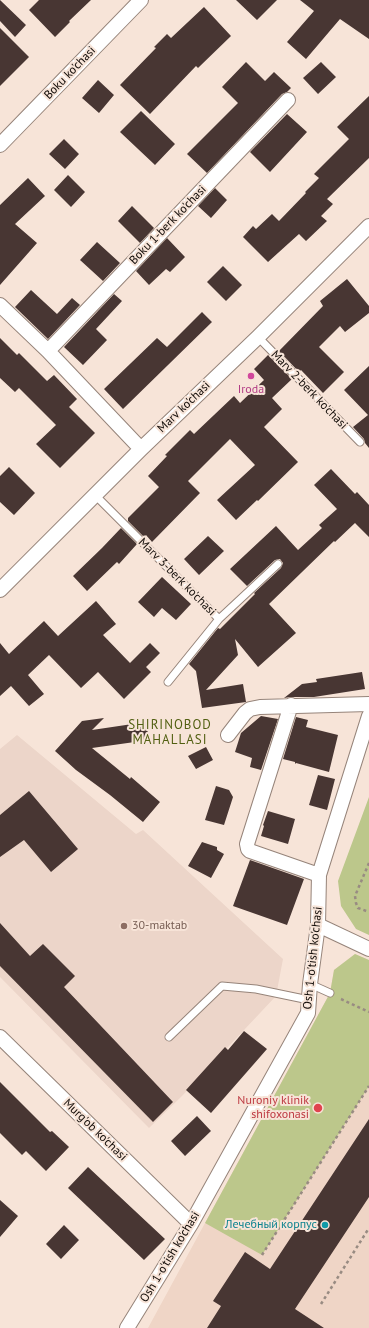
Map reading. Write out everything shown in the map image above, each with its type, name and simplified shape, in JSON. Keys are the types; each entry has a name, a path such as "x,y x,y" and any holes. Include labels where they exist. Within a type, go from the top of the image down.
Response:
{"street":[{"name":"Boku ko'chasi","path":"0,146 141,0"},
{"name":"Boku 1-berk ko'chasi","path":"48,351 288,100"},
{"name":"Marv ko'chasi","path":"0,590 141,449 258,337 369,226"},
{"path":"0,305 48,351 141,449"},
{"path":"228,735 245,713 250,709 291,705 369,704"},
{"path":"291,705 247,844 250,852 319,875"},
{"name":"Osh 1-o'tish ko'chasi","path":"127,1328 191,1224 308,1013 310,984 318,925 319,875 369,716"},
{"path":"318,925 369,949"},
{"name":"Murg'ob ko'chasi","path":"0,1037 191,1224"}],"lane":[{"name":"Marv 2-berk ko'chasi","path":"258,337 360,442"},
{"name":"Marv 3-berk ko'chasi","path":"95,495 220,619 168,682"},
{"path":"220,619 278,564"},
{"path":"310,984 330,993"},
{"path":"169,1037 222,986 256,989 309,1000"}],"path":[{"path":"369,863 355,896 358,908 369,912"},
{"path":"330,993 369,1012"},
{"path":"262,1254 369,1086"},
{"path":"321,1304 369,1228"}],"shaded area":[{"name":"30-maktab","path":"17,735 136,834 143,830 283,959 276,996 182,1096 149,1128 0,977 0,749"},
{"name":"Nuroniy klinik shifoxonasi","path":"355,954 369,960 369,1328 148,1328 330,993 334,970"}],"green space":[{"path":"369,797 369,935 356,929 341,906 338,881"},
{"path":"355,954 369,960 369,1086 262,1255 205,1223 330,993 334,970"}],"building":[{"path":"0,0 26,25 15,37 0,21"},
{"path":"39,0 91,0 55,37 29,10"},
{"path":"236,0 277,0 257,20"},
{"path":"300,0 369,0 369,39 340,19 306,59 287,42 314,11"},
{"path":"204,7 231,36 198,68 196,66 150,114 120,85 156,48 154,47 167,34 171,38"},
{"path":"0,28 29,57 0,86"},
{"path":"246,62 265,81 274,72 291,88 282,94 207,173 187,154 238,103 222,87"},
{"path":"321,62 336,77 318,94 303,78"},
{"path":"98,80 114,95 99,113 82,98"},
{"path":"369,96 369,158 327,199 333,204 321,216 327,221 306,241 299,234 268,262 243,237 253,226 256,229 272,214 279,221 306,193 305,192 319,178 314,174 349,139 337,127"},
{"path":"141,111 175,144 155,165 120,132"},
{"path":"287,114 307,132 270,172 250,152"},
{"path":"64,139 79,154 65,169 49,154"},
{"path":"68,175 85,192 71,207 54,190"},
{"path":"28,178 45,196 15,224 37,243 0,285 0,205"},
{"path":"215,188 227,200 211,218 198,206"},
{"path":"132,206 154,228 140,243 118,221"},
{"path":"167,238 185,257 170,272 166,269 149,285 136,271"},
{"path":"97,242 120,263 103,281 80,260"},
{"path":"223,266 242,285 226,301 207,282"},
{"path":"347,279 369,306 369,313 345,332 340,326 319,347 344,372 323,393 301,370 299,372 279,351 323,306 320,301"},
{"path":"31,290 57,314 72,298 80,305 48,339 15,307"},
{"path":"114,294 122,301 96,329 107,340 83,365 64,347"},
{"path":"202,312 212,322 123,409 104,389 157,338 167,347"},
{"path":"0,338 17,355 19,353 47,381 54,375 77,399 69,407 95,433 60,468 36,444 56,425 19,388 15,392 0,378"},
{"path":"268,355 292,379 272,398 282,409 264,427 298,462 236,520 217,500 255,465 230,439 188,481 200,493 152,542 146,535 144,537 128,521 128,518 159,487 148,476 167,456 165,455 190,430 194,434 234,396 240,403 264,380 254,369"},
{"path":"369,366 369,448 364,439 353,427 368,415 344,390"},
{"path":"9,467 35,493 14,515 0,502 0,476"},
{"path":"331,469 355,494 357,492 369,505 369,537 355,523 335,542 334,541 269,604 296,633 258,667 235,639 238,655 206,690 243,684 246,702 202,708 196,671 189,664 218,628 220,629 255,594 254,593 281,568 283,563 280,559 275,560 247,586 230,569 276,526 298,550 322,528 319,525 337,509 314,485"},
{"path":"121,528 137,544 119,564 117,562 87,591 73,576"},
{"path":"208,536 224,551 199,575 184,559"},
{"path":"162,577 191,604 176,620 162,608 154,617 138,602"},
{"path":"96,601 116,624 103,635 130,663 150,643 160,653 146,667 151,672 124,699 98,672 81,688 49,655 28,675 44,694 29,706 11,686 0,696 0,643 9,654 44,621 58,636"},
{"path":"362,672 365,689 314,697 284,698 302,684 317,682 316,679"},
{"path":"261,716 278,719 261,770 250,767 252,758 235,752 241,733"},
{"path":"296,717 308,720 306,727 338,735 329,772 296,763 295,764 295,762 283,759"},
{"path":"104,718 92,730 146,722 149,740 92,748 130,779 131,777 160,802 143,822 76,770 55,751 82,721"},
{"path":"206,747 213,760 196,769 188,756"},
{"path":"318,775 335,779 327,810 309,805"},
{"path":"216,786 229,790 233,797 224,825 205,820"},
{"path":"29,791 78,849 51,872 24,840 0,857 0,815"},
{"path":"268,811 295,819 288,844 261,836"},
{"path":"202,842 217,847 217,850 224,854 211,878 188,866"},
{"path":"250,860 304,879 287,925 233,906"},
{"path":"0,923 30,956 43,944 75,976 64,987 173,1102 153,1122 0,966"},
{"path":"244,1031 267,1049 211,1113 186,1090 225,1047 228,1050"},
{"path":"0,1082 50,1132 52,1131 69,1147 46,1171 26,1151 22,1155 0,1133"},
{"path":"197,1116 211,1131 185,1156 171,1141"},
{"name":"Лечебный корпус","path":"369,1119 369,1197 295,1309 324,1328 207,1328 221,1306 213,1301 245,1252 270,1269"},
{"path":"88,1167 165,1239 144,1260 68,1188"},
{"path":"0,1200 18,1216 0,1237"},
{"path":"64,1225 79,1240 61,1259 46,1244"}],"place":[{"name":"Iroda","path":"251,376"},
{"name":"30-maktab","path":"124,926"},
{"name":"Nuroniy klinik shifoxonasi","path":"318,1108"},
{"name":"Лечебный корпус","path":"325,1225"}],"district":[{"name":"SHIRINOBOD MAHALLASI","path":"170,732"}]}
